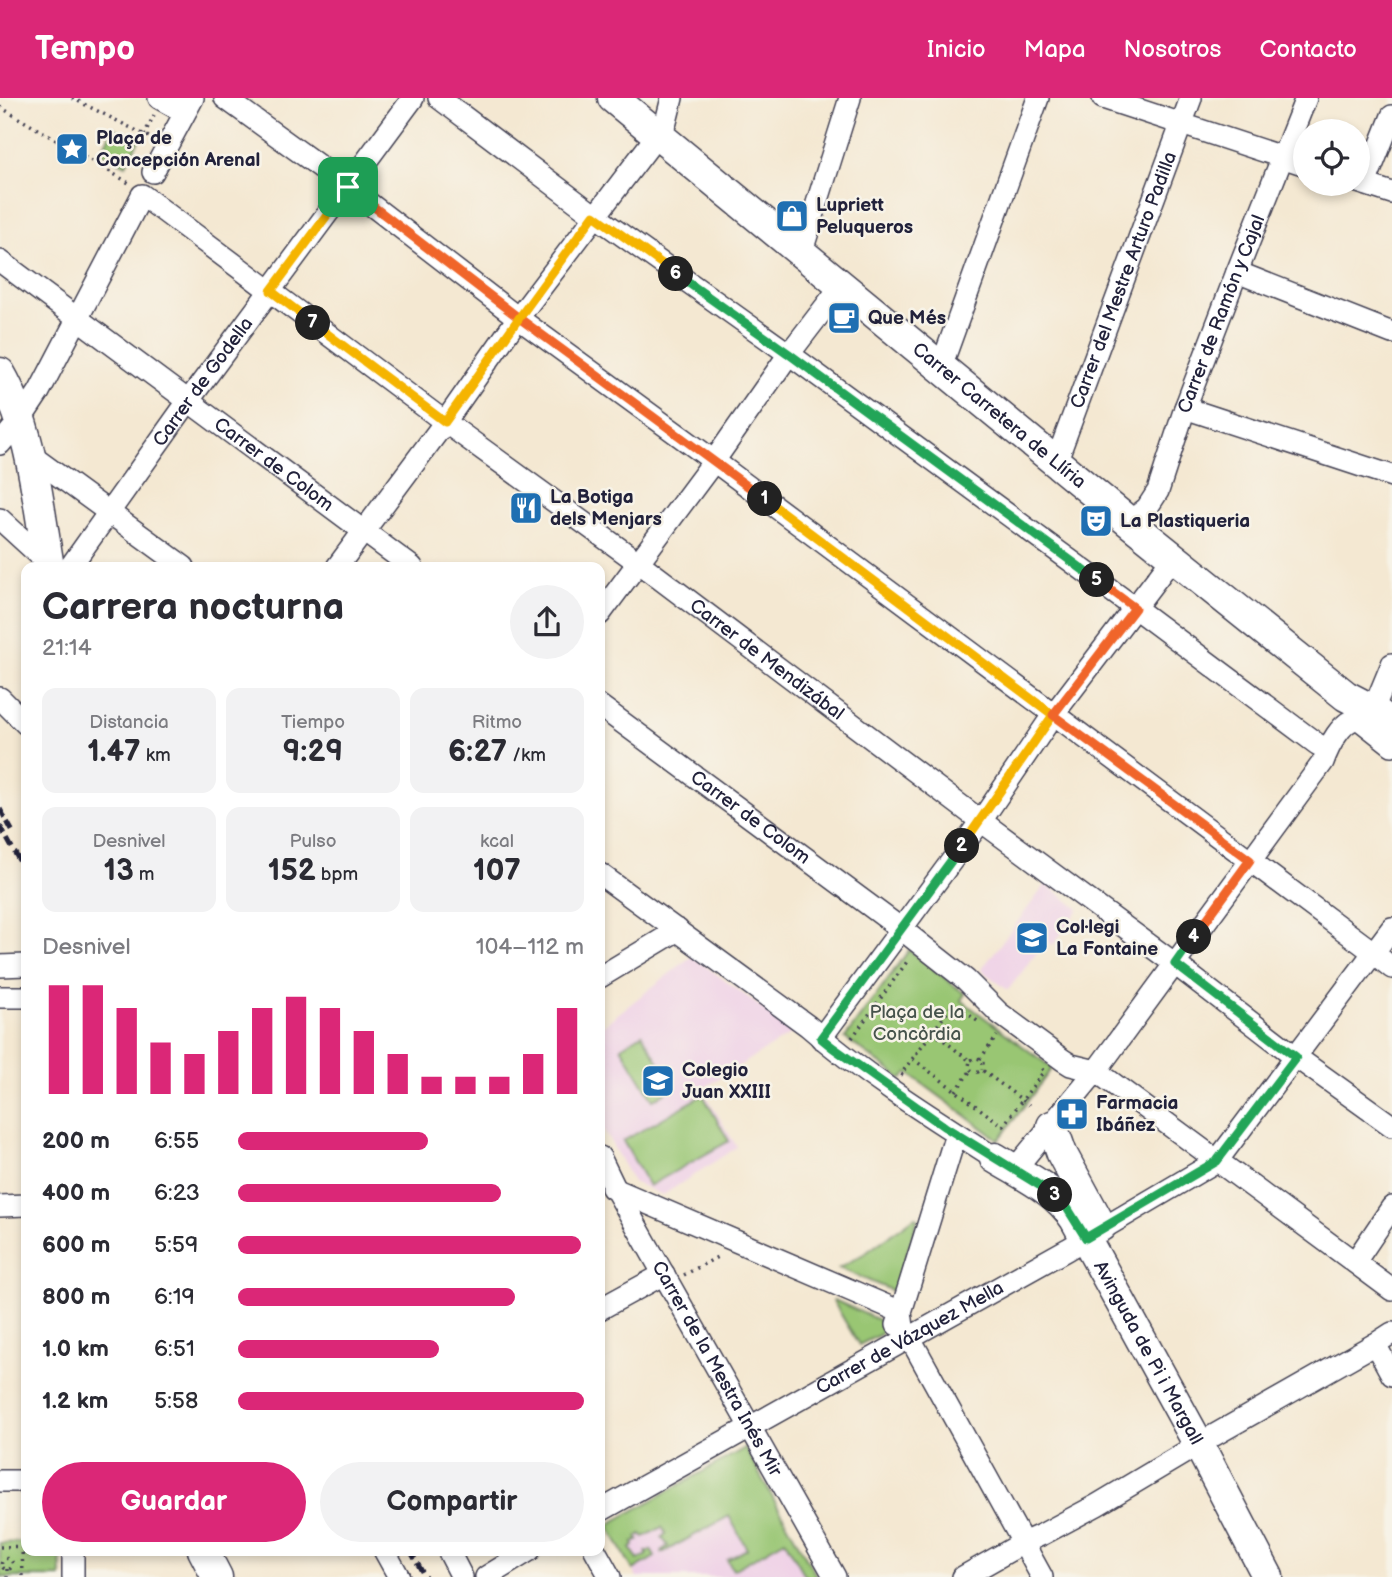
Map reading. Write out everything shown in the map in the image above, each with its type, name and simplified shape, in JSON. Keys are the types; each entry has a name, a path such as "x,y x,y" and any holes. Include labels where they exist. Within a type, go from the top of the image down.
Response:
{"street":[{"path":"159,98 175,107 180,98"},
{"path":"153,172 193,98"},
{"path":"225,98 348,187 519,318 1392,968"},
{"name":"Carrer de Godella","path":"60,562 110,513 188,400 413,98"},
{"path":"439,98 594,215 789,354 1317,744 1329,746"},
{"name":"Carrer Carretera de Llíria","path":"613,98 1129,522 1375,718 1392,745"},
{"path":"341,562 594,215 658,134 666,122 672,98"},
{"path":"802,251 850,98"},
{"path":"941,368 1038,98"},
{"path":"1102,98 1293,161"},
{"name":"Carrer del Mestre Arturo Padilla","path":"1056,462 1191,98"},
{"name":"Carrer de Ramón y Cajal","path":"1129,522 1147,508 1158,491 1185,408 1306,98"},
{"path":"1370,164 1392,116"},
{"path":"1370,186 1392,193"},
{"path":"0,444 35,398 78,319 139,191"},
{"name":"Carrer de Mendizábal","path":"139,191 445,422 639,563 1296,1057 1392,1126"},
{"name":"Carrer de Colom","path":"0,261 405,562"},
{"path":"1237,272 1392,333"},
{"path":"605,607 842,285"},
{"path":"0,373 21,419 55,562"},
{"path":"1185,408 1392,476"},
{"path":"29,454 177,562"},
{"path":"0,519 51,562"},
{"path":"821,1038 981,821 1053,715 1174,556"},
{"path":"605,881 678,930 832,1047 956,1134 1004,1164 1052,1126 1096,1071 1323,762 1329,746 1347,723 1352,719 1375,718 1392,664"},
{"path":"0,698 21,719"},
{"name":"Carrer de Colom","path":"605,710 900,928"},
{"path":"900,928 966,980 999,1013 1052,1052 1071,1065 1096,1071 1392,1290"},
{"path":"1217,1161 1392,928"},
{"path":"605,974 678,930"},
{"path":"0,966 21,965"},
{"path":"0,997 21,997"},
{"name":"Avinguda de Pi i Margall","path":"1052,1126 1094,1233 1205,1441 1285,1577"},
{"path":"956,1134 901,1312 901,1343 1042,1577"},
{"name":"Carrer de Vázquez Mella","path":"605,1508 901,1343 1217,1161"},
{"name":"Avinguda de Pi i Margall","path":"1004,1164 1055,1195 1094,1233"},
{"path":"608,1186 901,1312"},
{"name":"Carrer de la Mestra Inés Mir","path":"608,1186 673,1275 750,1427 835,1577"},
{"path":"0,1206 21,1205"},
{"path":"1355,1262 1392,1207"},
{"path":"605,1307 673,1275"},
{"path":"962,1577 1023,1542 1087,1511 1383,1338 1392,1375"},
{"name":"Avinguda de Pi i Margall","path":"1205,1441 1268,1577"},
{"path":"0,1482 21,1481"},
{"path":"73,1556 73,1577"},
{"path":"206,1556 217,1577"},
{"path":"387,1556 398,1577"},
{"path":"451,1556 462,1577"},
{"path":"486,1577 520,1556"},
{"path":"598,1556 610,1577"}],"path":[{"path":"72,98 158,142"},
{"path":"0,107 139,191"},
{"path":"862,1045 852,1037 911,955"},
{"path":"891,1067 903,1075 953,1003 986,1028"},
{"path":"933,1032 970,1061"},
{"path":"980,1059 998,1036"},
{"path":"970,1061 973,1058 980,1059"},
{"path":"913,1059 1003,1126 1044,1070 1034,1064"},
{"path":"980,1059 983,1063 982,1070"},
{"path":"970,1061 971,1070"},
{"path":"956,1091 971,1070"},
{"path":"971,1070 982,1070"},
{"path":"982,1070 1028,1105"},
{"path":"673,1275 741,1244"},
{"path":"0,1546 21,1546"},
{"path":"7,1546 6,1559 1,1564 7,1569"},
{"path":"23,1556 23,1577"},
{"path":"6,1559 12,1563 22,1563"},
{"path":"7,1569 12,1563"},
{"path":"7,1569 7,1577"}],"shaded area":[{"name":"Col·legi La Fontaine","path":"1046,884 1079,909 1053,945 1046,941 1008,990 981,970"},
{"name":"Colegio Juan XXIII","path":"692,956 794,1032 702,1089 737,1147 663,1195 633,1182 605,1132 605,1024"},
{"path":"745,1448 817,1577 637,1577 608,1525"}],"green space":[{"path":"113,128 139,140 126,165 101,152"},
{"name":"Plaça de la Concòrdia","path":"909,950 965,994 961,1000 1052,1068 999,1140 908,1073 902,1079 845,1038"},
{"path":"642,1034 674,1087 653,1100 621,1047"},
{"path":"703,1095 729,1141 649,1186 623,1141"},
{"path":"915,1217 918,1218 895,1292 839,1268 867,1252"},
{"path":"834,1300 883,1322 881,1334 859,1345"},
{"path":"745,1448 817,1577 806,1577 785,1540 733,1570 727,1560 747,1549 729,1516 662,1553 668,1546 662,1537 666,1534 662,1527 644,1537 641,1534 631,1548 638,1560 651,1550 655,1557 633,1570 608,1525"},
{"path":"21,1542 21,1556 60,1556 61,1577 0,1577 0,1543"}],"railway":[{"path":"0,809 14,834"},
{"path":"0,826 21,864"},
{"path":"413,1556 425,1577"}],"place":[{"name":"Plaça de Concepción Arenal","path":"72,149"},
{"name":"Lupriett Peluqueros","path":"792,216"},
{"name":"Que Més","path":"844,318"},
{"name":"La Botiga dels Menjars","path":"526,508"},
{"name":"La Plastiqueria","path":"1096,521"},
{"name":"Col·legi La Fontaine","path":"1032,938"},
{"name":"Colegio Juan XXIII","path":"658,1081"},
{"name":"Farmacia Ibáñez","path":"1072,1114"}],"route":[{"path":"348,187 271,291 445,422 519,318 594,215 789,354 1135,608 1053,715 1250,860 1175,964 1296,1057 1217,1161 1086,1238 1066,1206 1055,1195 945,1127 821,1038 981,821 1053,715 519,318 348,187"}]}
